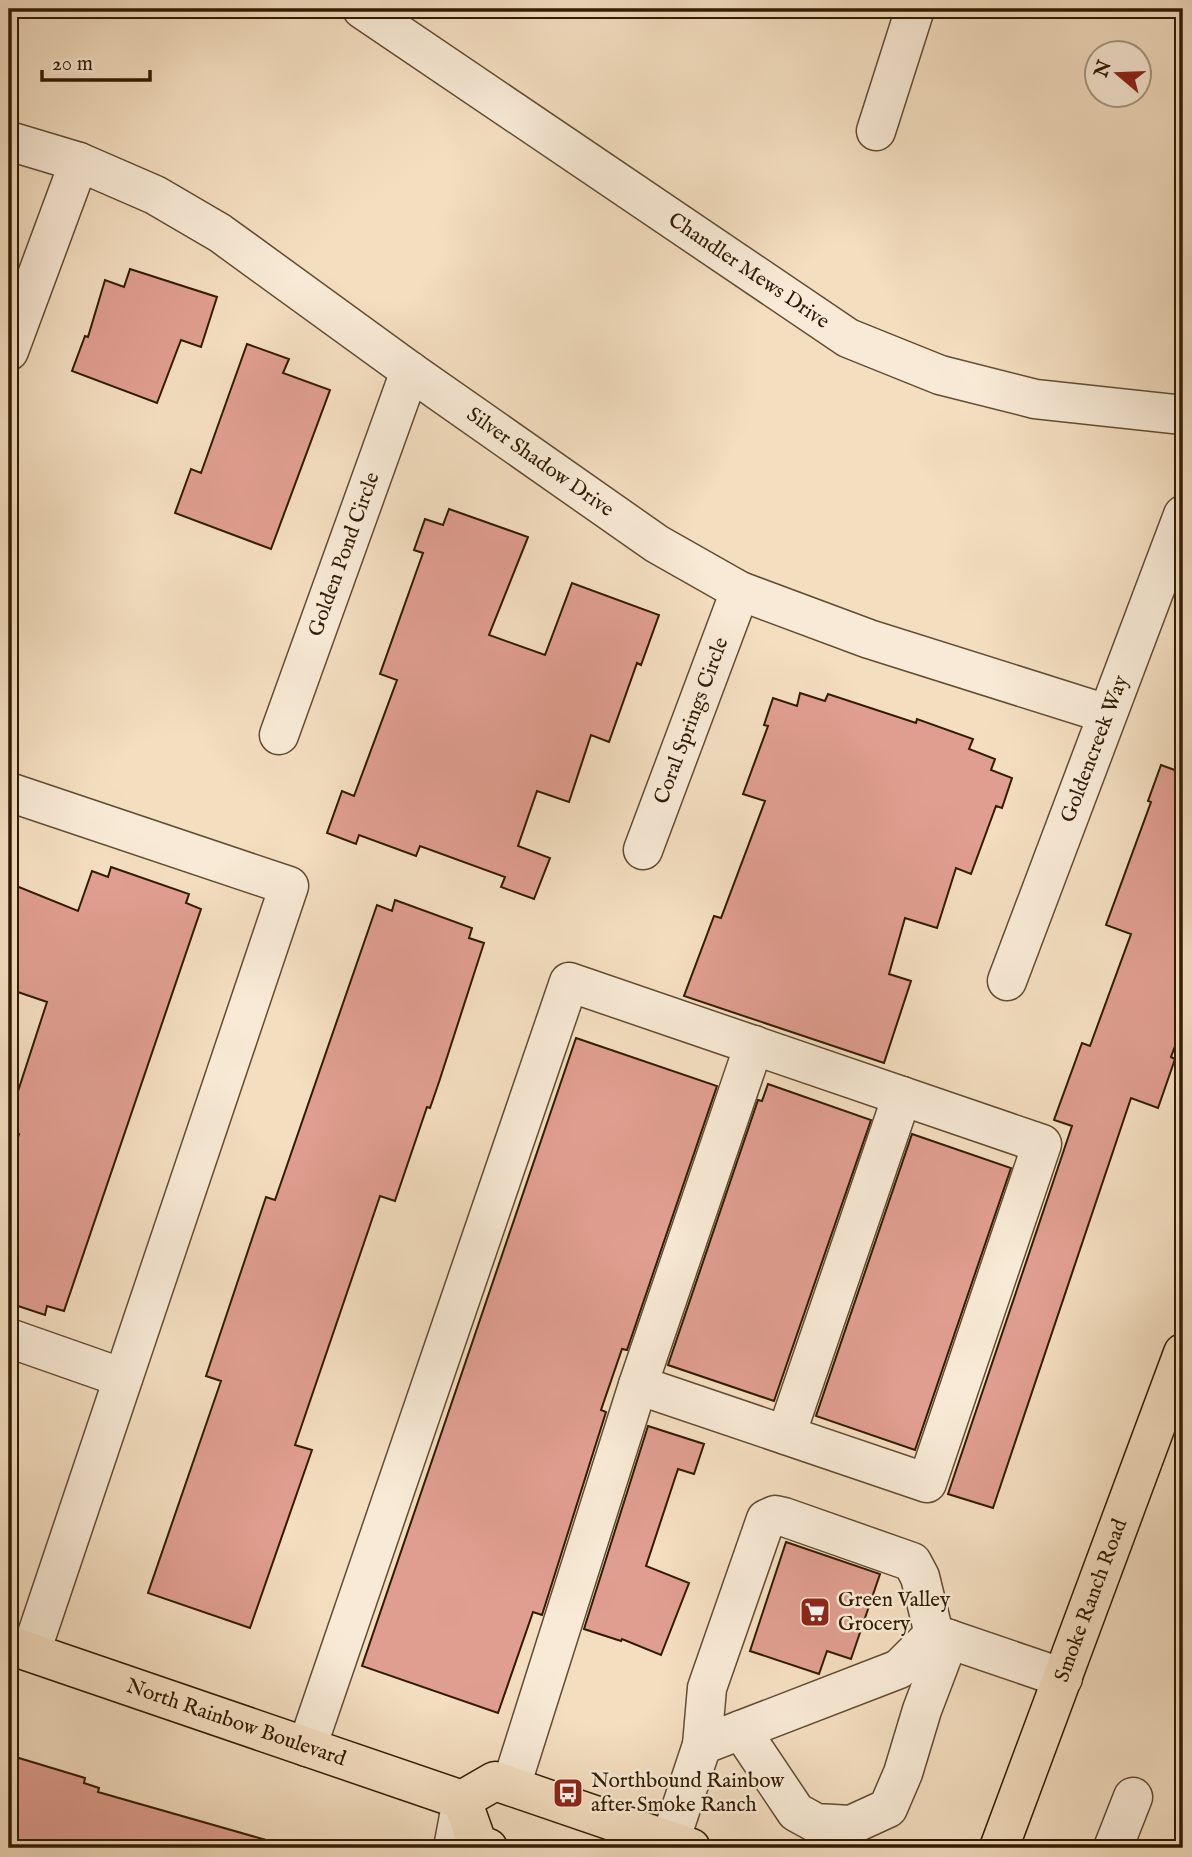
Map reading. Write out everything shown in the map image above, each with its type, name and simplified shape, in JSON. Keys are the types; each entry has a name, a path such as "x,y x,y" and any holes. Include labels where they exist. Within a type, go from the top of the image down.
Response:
{"main road":[{"name":"Smoke Ranch Road","path":"999,1848 1183,1353"},
{"name":"North Rainbow Boulevard","path":"20,1648 463,1800"},
{"path":"488,1848 478,1845 463,1800 495,1781 681,1844"}],"street":[{"name":"Chandler Mews Drive","path":"362,9 848,338 940,375 1035,399 1183,415"},
{"path":"876,131 915,9"},
{"name":"Silver Shadow Drive","path":"9,141 79,162 155,195 220,233 410,372 657,544 740,591 869,639 1107,713"},
{"path":"9,351 79,162"},
{"name":"Golden Pond Circle","path":"279,736 410,372"},
{"name":"Goldencreek Way","path":"1007,981 1183,515"},
{"name":"Coral Springs Circle","path":"643,850 740,591"},
{"path":"9,792 289,886 123,1378 20,1648"},
{"path":"307,1747 569,982 1042,1144 927,1483 638,1385"},
{"path":"511,1786 638,1385 754,1045"},
{"path":"786,1435 902,1096"},
{"path":"9,1338 123,1378"},
{"path":"681,1844 702,1745 707,1688 766,1519 775,1515 784,1517 912,1562 942,1637 903,1773 888,1808 851,1825 816,1823 796,1812 741,1730"},
{"path":"942,1637 1063,1678"},
{"path":"702,1745 899,1669 942,1637"},
{"path":"1113,1848 1133,1797"},
{"path":"453,1848 463,1800"}],"building":[{"path":"130,269 217,297 201,347 181,340 157,403 72,371 85,336 88,337 105,280 124,287"},
{"path":"247,344 289,359 283,373 330,390 271,549 175,513 191,469 201,473"},
{"path":"449,509 528,537 489,635 545,655 572,583 659,615 641,665 637,663 609,742 591,735 569,802 537,791 518,846 550,858 534,899 501,887 505,877 420,846 416,856 359,835 356,844 327,833 342,791 354,796 397,680 380,674 423,553 414,550 425,519 443,525"},
{"path":"800,693 825,701 828,694 916,723 917,719 973,739 969,749 995,759 991,770 1012,778 1002,808 996,806 971,874 956,868 937,928 905,918 889,974 911,981 884,1063 684,996 714,916 721,918 765,801 743,794 768,726 764,725 773,698 797,706"},
{"path":"1161,765 1183,773 1183,1025 1171,1057 1175,1059 1158,1108 1131,1098 993,1508 948,1494 1072,1126 1054,1120 1082,1043 1090,1046 1131,934 1106,925 1151,802 1148,801"},
{"path":"111,867 189,894 186,903 201,909 64,1311 47,1306 45,1315 9,1303 9,1165 19,1134 9,1130 9,1119 47,1002 9,989 9,883 78,911 92,871 108,877"},
{"path":"395,900 472,928 469,938 484,943 439,1082 430,1108 427,1107 395,1201 380,1196 295,1445 312,1450 250,1628 148,1593 221,1381 206,1376 266,1197 275,1200 377,905 392,911"},
{"path":"576,1038 717,1086 627,1350 622,1349 601,1410 606,1412 542,1615 533,1612 498,1713 362,1666"},
{"path":"768,1084 871,1120 774,1401 668,1365 758,1100 762,1101"},
{"path":"912,1134 1011,1168 915,1450 816,1416"},
{"path":"648,1426 704,1444 694,1474 678,1469 646,1566 689,1583 661,1655 622,1639 621,1641 584,1629"},
{"name":"Green Valley Grocery","path":"786,1542 880,1574 851,1659 827,1651 819,1674 750,1651"},
{"path":"9,1755 85,1778 84,1783 99,1788 98,1792 266,1840 265,1848 9,1848"}],"place":[{"name":"Green Valley Grocery","path":"815,1612"},
{"name":"Northbound Rainbow after Smoke Ranch","path":"568,1793"}]}
